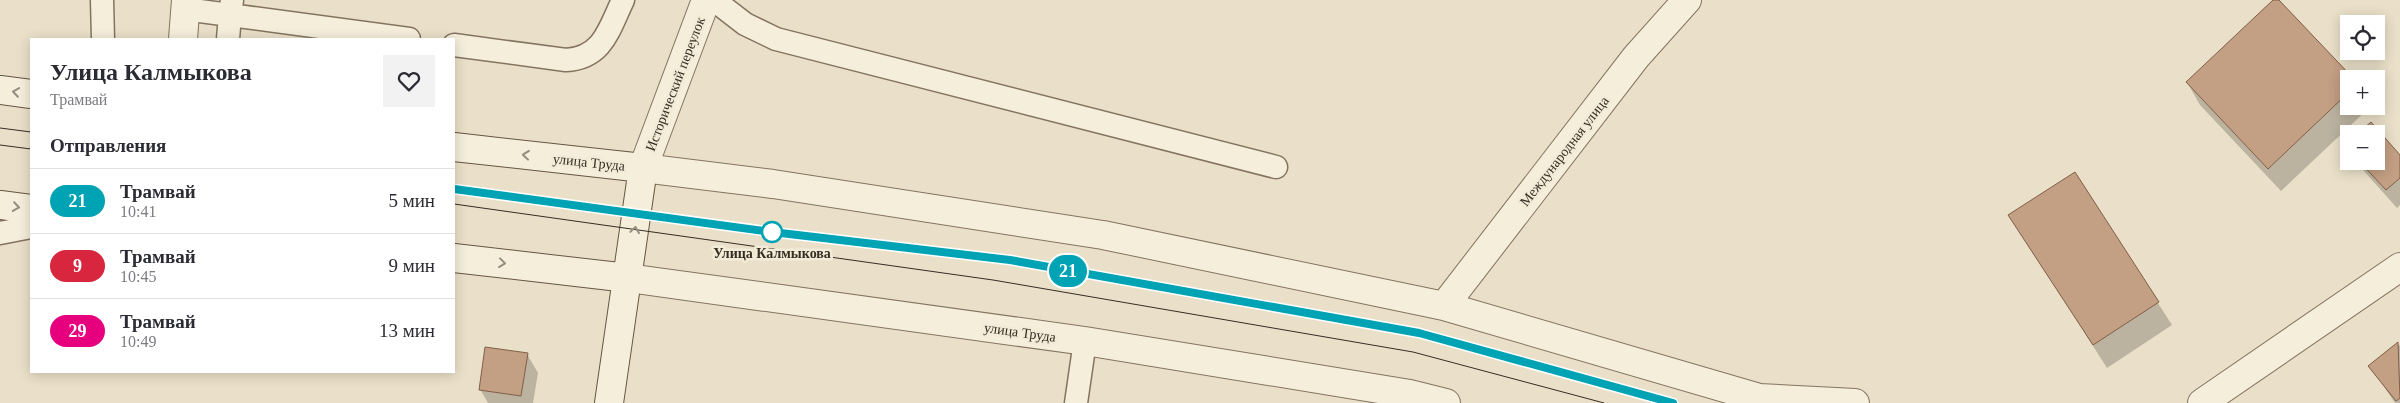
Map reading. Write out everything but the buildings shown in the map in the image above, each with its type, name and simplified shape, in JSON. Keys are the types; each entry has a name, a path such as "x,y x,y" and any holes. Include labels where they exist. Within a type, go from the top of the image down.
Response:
{"street":[{"name":"Исторический переулок","path":"643,168 706,0"},
{"name":"Международная улица","path":"1444,306 1636,57 1688,0"},
{"path":"183,38 186,4"},
{"path":"0,90 30,94"},
{"name":"улица Труда","path":"455,147 643,168 628,278"},
{"path":"643,168 773,184 1103,235 1444,306 1759,398 1855,403"},
{"path":"0,205 30,209"},
{"name":"улица Труда","path":"455,258 628,278 1085,341 1410,394 1446,403"},
{"path":"2202,403 2400,267"},
{"path":"609,403 628,278"}],"lane":[{"path":"455,45 566,60 580,60 592,54 601,45 623,0"},
{"path":"714,0 744,24 776,39 1276,167"},
{"path":"96,1 103,38"},
{"path":"186,4 231,7 402,38"},
{"path":"228,38 231,7"},
{"path":"0,233 30,227"},
{"path":"1076,403 1085,341"}],"tram line":[{"path":"0,128 30,132"},
{"path":"0,145 30,149"},
{"path":"455,189 772,232 1010,260 1419,333 1673,403"},
{"name":"21","path":"455,189 772,232 1010,260 1419,333 1673,403"},
{"path":"455,204 993,280 1413,352 1604,403"}],"place":[{"name":"Улица Калмыкова","path":"772,232"}]}
